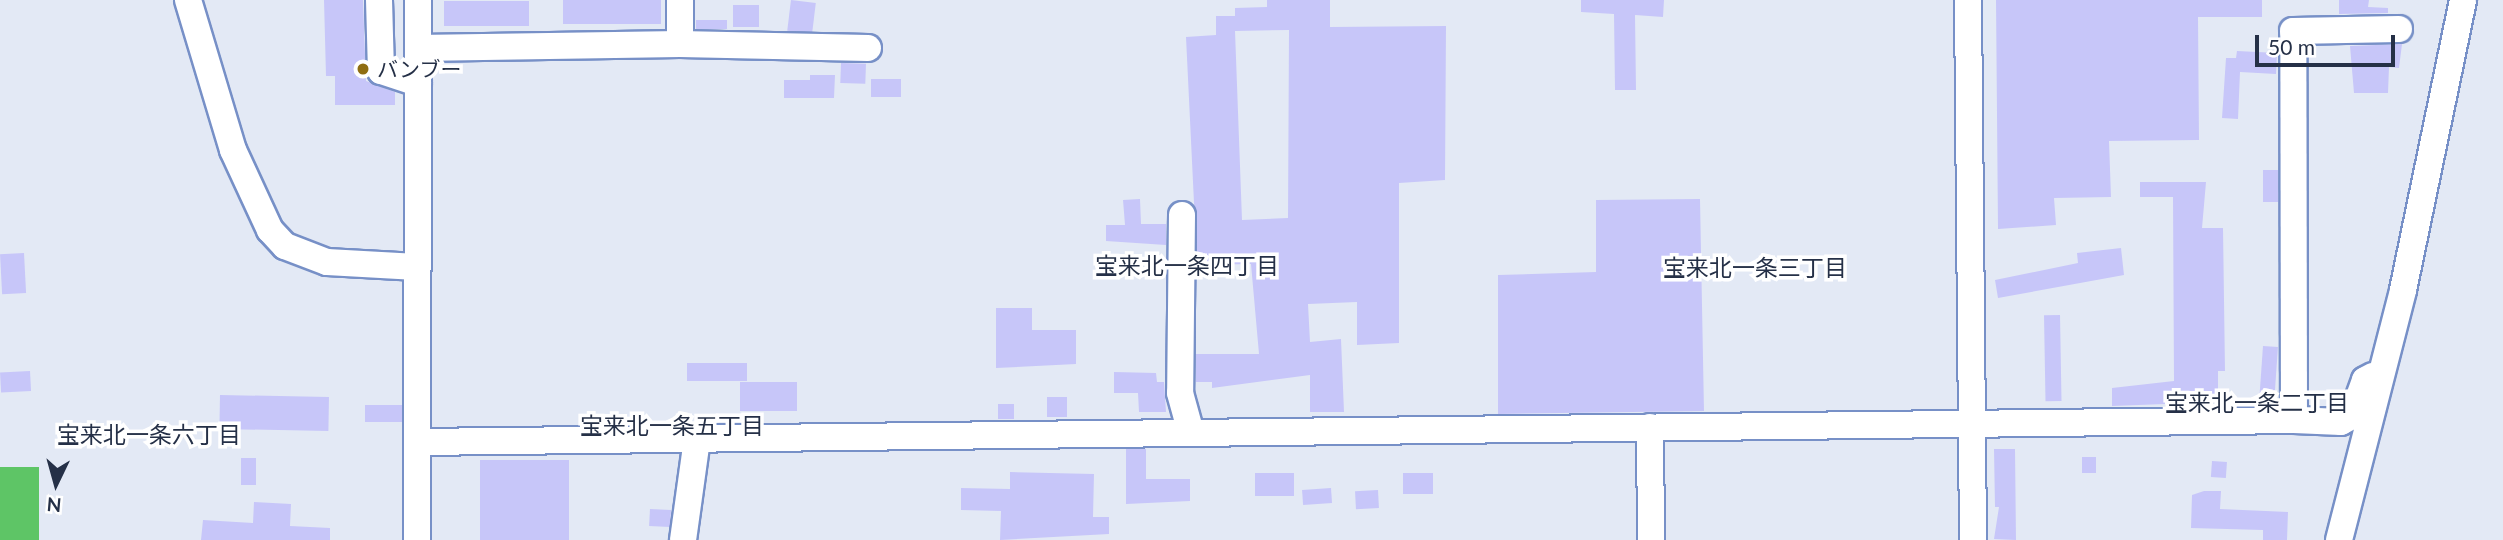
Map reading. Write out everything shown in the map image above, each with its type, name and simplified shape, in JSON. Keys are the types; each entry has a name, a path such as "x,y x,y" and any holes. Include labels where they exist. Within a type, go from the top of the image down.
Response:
{"street":[{"path":"188,0 233,150 270,230 285,246 327,262 416,267"},
{"path":"379,0 381,71 418,83"},
{"path":"417,540 418,0"},
{"path":"680,0 680,44"},
{"path":"1968,0 1973,540"},
{"path":"2339,540 2383,372 2463,0"},
{"path":"2294,420 2293,31 2399,29"},
{"path":"418,48 680,44 868,48"},
{"path":"1182,215 1180,393 1191,433"},
{"path":"417,442 2294,420 2341,422 2352,415 2365,380 2383,372"},
{"path":"1650,427 1651,540"},
{"path":"683,540 697,439"}],"green space":[{"path":"0,467 39,467 39,540 0,540"}],"building":[{"path":"324,0 363,0 366,81 395,92 395,105 335,105 335,76 326,76"},
{"path":"563,0 661,0 661,24 563,24"},
{"path":"791,0 816,3 812,34 787,31"},
{"path":"1267,0 1330,0 1330,27 1446,26 1445,180 1399,183 1399,343 1357,345 1357,302 1308,304 1310,342 1341,339 1344,412 1310,412 1310,375 1212,388 1212,382 1196,382 1196,354 1259,354 1251,264 1197,265 1186,37 1216,35 1216,16 1235,16 1235,8 1267,7","holes":["1289,30 1288,218 1242,220 1235,31"]},
{"path":"1581,0 1664,0 1663,17 1635,15 1636,90 1615,90 1614,14 1581,12"},
{"path":"1996,0 2262,0 2262,17 2198,17 2199,140 2109,141 2111,197 2054,198 2056,225 1998,229"},
{"path":"2339,0 2369,0 2368,7 2388,8 2388,13 2339,14"},
{"path":"444,1 529,1 529,26 444,26"},
{"path":"733,5 759,5 759,27 733,27"},
{"path":"696,20 727,20 727,29 696,29"},
{"path":"2402,44 2399,68 2389,67 2388,93 2354,93 2350,46"},
{"path":"2237,51 2277,53 2276,74 2240,72 2238,119 2222,118 2226,58 2236,58"},
{"path":"841,63 866,64 865,84 840,83"},
{"path":"810,75 835,75 834,98 784,98 784,80 810,80"},
{"path":"871,79 901,79 901,97 871,97"},
{"path":"2263,170 2278,170 2278,202 2263,202"},
{"path":"2140,182 2206,182 2202,228 2223,228 2225,371 2218,371 2218,402 2112,406 2112,388 2174,381 2173,197 2140,197"},
{"path":"1140,199 1141,224 1166,224 1166,245 1106,241 1106,225 1125,225 1123,200"},
{"path":"1700,199 1704,411 1498,414 1498,275 1596,272 1596,200"},
{"path":"2121,248 2124,275 1998,298 1995,280 2078,263 2077,253"},
{"path":"24,253 26,293 2,294 0,254"},
{"path":"996,308 1032,308 1032,330 1076,330 1076,364 996,368"},
{"path":"2044,315 2060,315 2062,401 2046,401"},
{"path":"2263,346 2278,347 2274,399 2259,398"},
{"path":"687,363 747,363 747,381 687,381"},
{"path":"30,371 31,391 1,393 0,373"},
{"path":"1114,372 1156,373 1157,382 1164,382 1166,412 1139,412 1138,393 1114,393"},
{"path":"740,382 797,382 797,411 740,411"},
{"path":"220,395 329,397 328,431 219,429"},
{"path":"1047,397 1067,397 1067,417 1047,417"},
{"path":"998,404 1014,404 1014,419 998,419"},
{"path":"365,405 402,405 402,422 365,422"},
{"path":"1126,449 1146,449 1146,479 1190,479 1190,501 1126,504"},
{"path":"1994,449 2015,449 2016,540 1994,539 1999,507 1995,507"},
{"path":"2082,457 2096,457 2096,473 2082,473"},
{"path":"241,458 256,458 256,485 241,485"},
{"path":"480,460 569,460 569,540 480,540"},
{"path":"2212,461 2227,462 2226,478 2211,477"},
{"path":"1010,472 1094,474 1093,517 1109,517 1109,534 1000,540 1001,511 961,510 961,488 1010,489"},
{"path":"1255,473 1294,473 1294,496 1255,496"},
{"path":"1403,473 1433,473 1433,494 1403,494"},
{"path":"1331,488 1332,503 1303,505 1302,490"},
{"path":"1378,490 1379,508 1356,509 1355,491"},
{"path":"2204,491 2221,491 2220,509 2288,512 2287,540 2263,540 2263,530 2191,528 2192,495"},
{"path":"254,502 291,504 290,526 330,528 330,540 201,540 203,520 253,523"},
{"path":"650,509 671,510 670,527 649,526"}],"place":[{"name":"バンブー","path":"363,69"}],"district":[{"name":"宝来北一条四丁目","path":"1187,265"},
{"name":"宝来北一条三丁目","path":"1755,267"},
{"name":"宝来北一条二丁目","path":"2257,402"},
{"name":"宝来北一条五丁目","path":"672,425"},
{"name":"宝来北一条六丁目","path":"149,434"}]}
